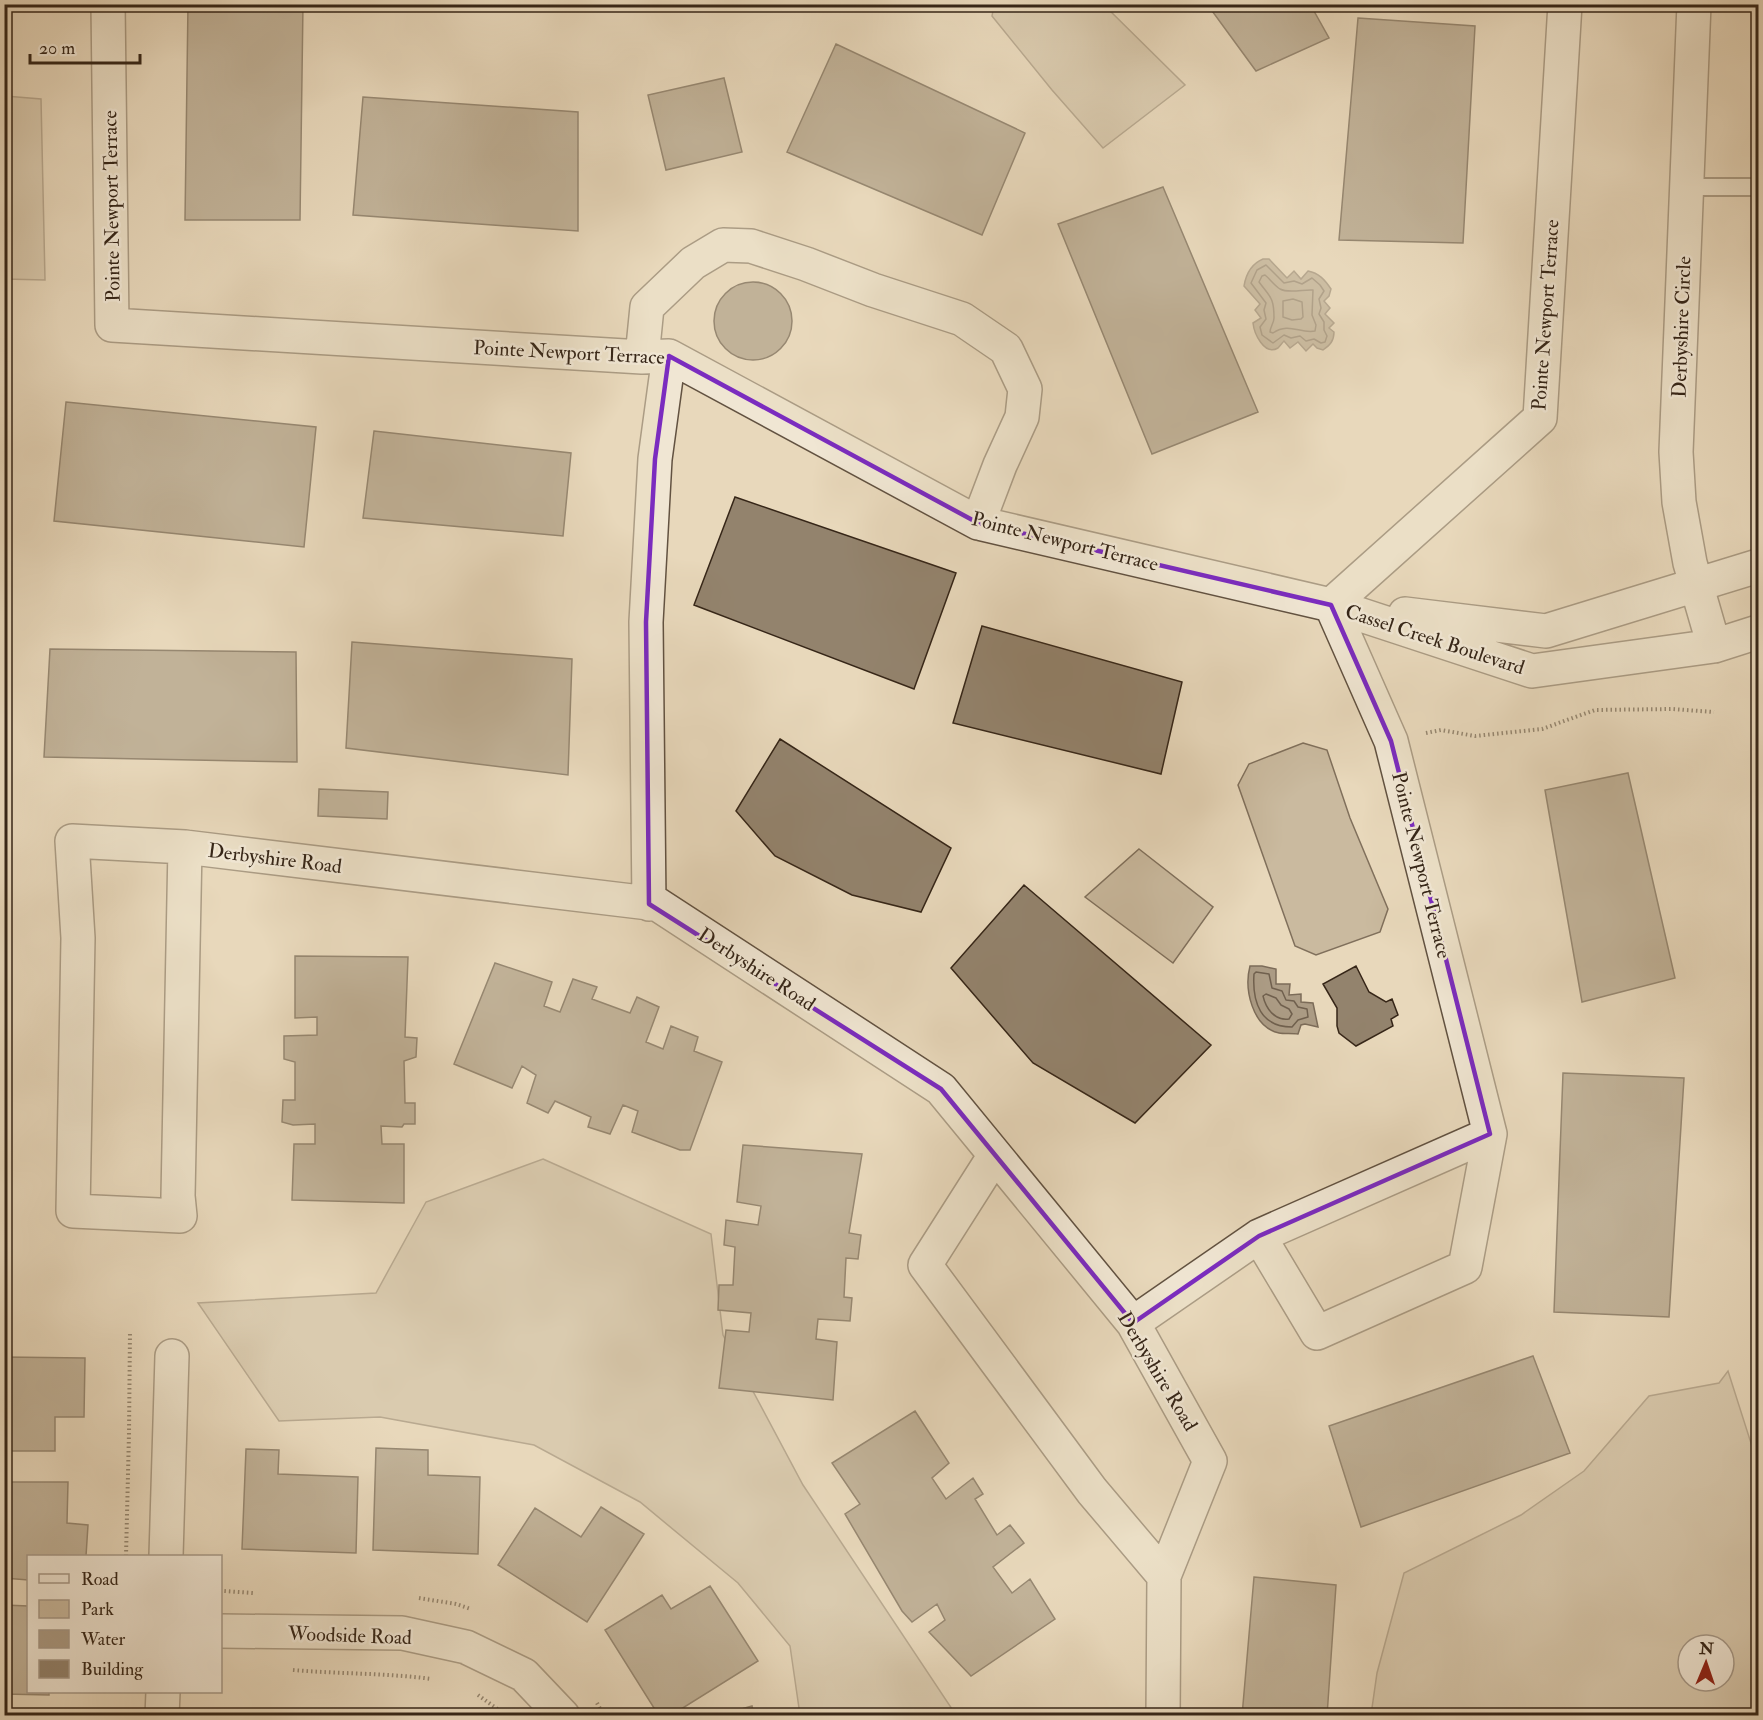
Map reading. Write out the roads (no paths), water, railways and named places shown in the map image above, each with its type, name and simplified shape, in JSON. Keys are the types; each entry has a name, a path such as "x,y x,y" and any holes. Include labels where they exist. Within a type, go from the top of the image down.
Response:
{"street":[{"name":"Pointe Newport Terrace","path":"108,4 112,325 656,357 978,523 1331,605"},
{"name":"Pointe Newport Terrace","path":"1331,605 1540,418 1565,4"},
{"name":"Derbyshire Circle","path":"1694,4 1676,452 1679,502 1690,563 1714,646"},
{"path":"650,904 646,622 655,459 656,357 647,307 693,263 723,245 751,246 962,319 1006,349 1025,389 1022,417 1000,465 978,523"},
{"name":"Cassel Creek Boulevard","path":"1331,605 1546,631 1758,566"},
{"name":"Pointe Newport Terrace","path":"1259,1236 1317,1333 1465,1267 1490,1134 1391,741 1331,605"},
{"name":"Cassel Creek Boulevard","path":"1331,605 1532,671 1714,646 1758,632"},
{"name":"Derbyshire Road","path":"185,847 178,1196 180,1216 73,1211 78,938 72,841 185,847 657,904 941,1089 1133,1323 1210,1461 1164,1576 1163,1716"},
{"path":"1133,1323 1259,1236 1490,1134"},
{"path":"995,1155 925,1265 1092,1491 1164,1576"},
{"path":"166,1555 172,1356"},
{"name":"Woodside Road","path":"222,1631 402,1634 466,1647 524,1675 563,1716"},
{"path":"162,1716 163,1693"}],"lane":[{"path":"1687,187 1758,187"}],"water":[{"path":"1263,259 1269,259 1287,278 1294,271 1301,279 1308,271 1315,273 1331,289 1324,301 1330,308 1325,314 1334,323 1329,328 1334,335 1323,350 1313,344 1306,351 1298,342 1290,348 1284,341 1273,350 1268,349 1261,342 1253,323 1261,318 1255,310 1260,304 1244,286 1250,270"},
{"path":"1250,966 1276,969 1276,984 1290,984 1289,995 1301,994 1301,1002 1313,1003 1318,1027 1305,1024 1301,1025 1298,1034 1281,1033 1262,1023 1256,1015 1249,996"}]}
